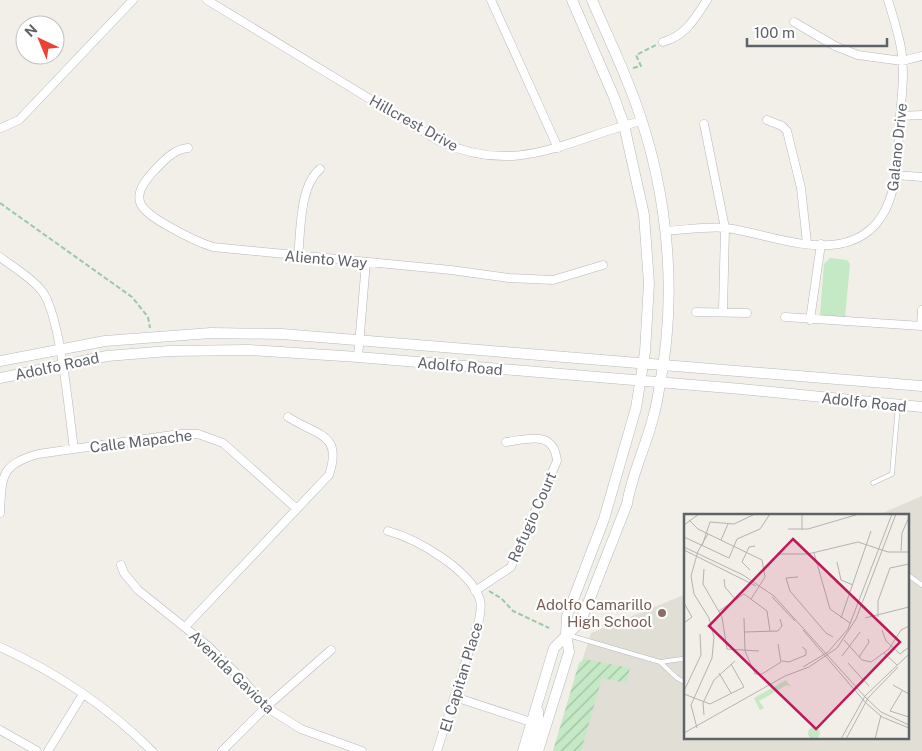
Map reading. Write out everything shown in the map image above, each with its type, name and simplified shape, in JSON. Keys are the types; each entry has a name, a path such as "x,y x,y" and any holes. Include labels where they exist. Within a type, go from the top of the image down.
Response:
{"main road":[{"path":"538,751 569,652 566,634 567,616 604,519 636,408 643,365 649,283 649,262 644,215 624,125 614,96 572,0"},
{"path":"523,751 554,648 581,621 627,504 629,489 655,413 662,366 668,300 665,231 652,159 629,84 592,0"},
{"name":"Adolfo Road","path":"0,361 105,341 211,333 282,334 359,342 922,386"},
{"name":"Adolfo Road","path":"0,378 62,364 140,353 208,350 358,357 660,384 741,389 922,407"},
{"path":"530,751 538,726 539,713 536,706"}],"street":[{"path":"1,128 19,120 133,0"},
{"name":"Hillcrest Drive","path":"207,0 450,146 481,156 520,156 558,148 641,121"},
{"path":"491,0 558,148"},
{"path":"663,42 676,38 688,30 707,0"},
{"name":"Galano Drive","path":"665,231 725,228 807,244 840,244 852,240 873,225 887,207 896,175 900,116 902,61 899,39 888,0"},
{"path":"794,22 850,52 902,61 922,56"},
{"path":"900,116 922,115"},
{"path":"767,120 782,126 787,131 801,188 807,244"},
{"path":"704,124 725,228 724,311"},
{"name":"Aliento Way","path":"188,148 171,154 146,179 139,195 140,202 147,214 186,236 214,247 298,257 451,270 509,278 553,280 604,265"},
{"path":"298,257 306,187 312,175 320,169"},
{"path":"896,175 922,176"},
{"path":"810,320 821,244"},
{"path":"0,257 42,292 50,307 62,364 74,449"},
{"path":"358,357 366,262"},
{"path":"785,317 921,326 922,310"},
{"path":"696,312 724,311 748,313"},
{"path":"185,628 329,475 334,451 328,437 288,417"},
{"name":"Calle Mapache","path":"0,513 2,487 9,466 19,460 38,454 180,434 198,434 213,438 233,449 296,508"},
{"name":"Refugio Court","path":"476,591 511,567 557,462 556,452 549,442 540,437 506,442"},
{"path":"388,531 404,536 440,557 456,570 476,591"},
{"name":"Avenida Gaviota","path":"121,565 124,573 138,590 244,680 266,708 307,732 362,751"},
{"name":"El Capitan Place","path":"437,751 480,615 481,601 476,591"},
{"path":"0,647 83,694 116,716 152,751"},
{"path":"222,751 266,708 331,650"},
{"path":"48,751 83,694"},
{"path":"455,697 531,722"},
{"path":"0,730 36,751"}],"lane":[{"path":"873,483 892,474 898,406"},
{"path":"910,576 922,585"},
{"path":"566,634 660,662 682,658 684,660"},
{"path":"660,662 676,678 684,682"}],"path":[{"path":"632,69 641,66 636,54 663,42"},
{"path":"0,203 132,297 148,317 150,328"},
{"path":"484,585 490,593 502,598 513,611 549,628"}],"shaded area":[{"name":"Adolfo Camarillo High School","path":"922,496 922,751 553,751 591,633 684,595 684,738 910,738 910,514 880,514"}],"green space":[{"path":"830,258 847,260 850,264 845,317 820,315 824,264"},
{"path":"584,659 630,668 626,683 602,678 581,751 553,751 579,663"}],"place":[{"name":"Adolfo Camarillo High School","path":"662,613"}]}
